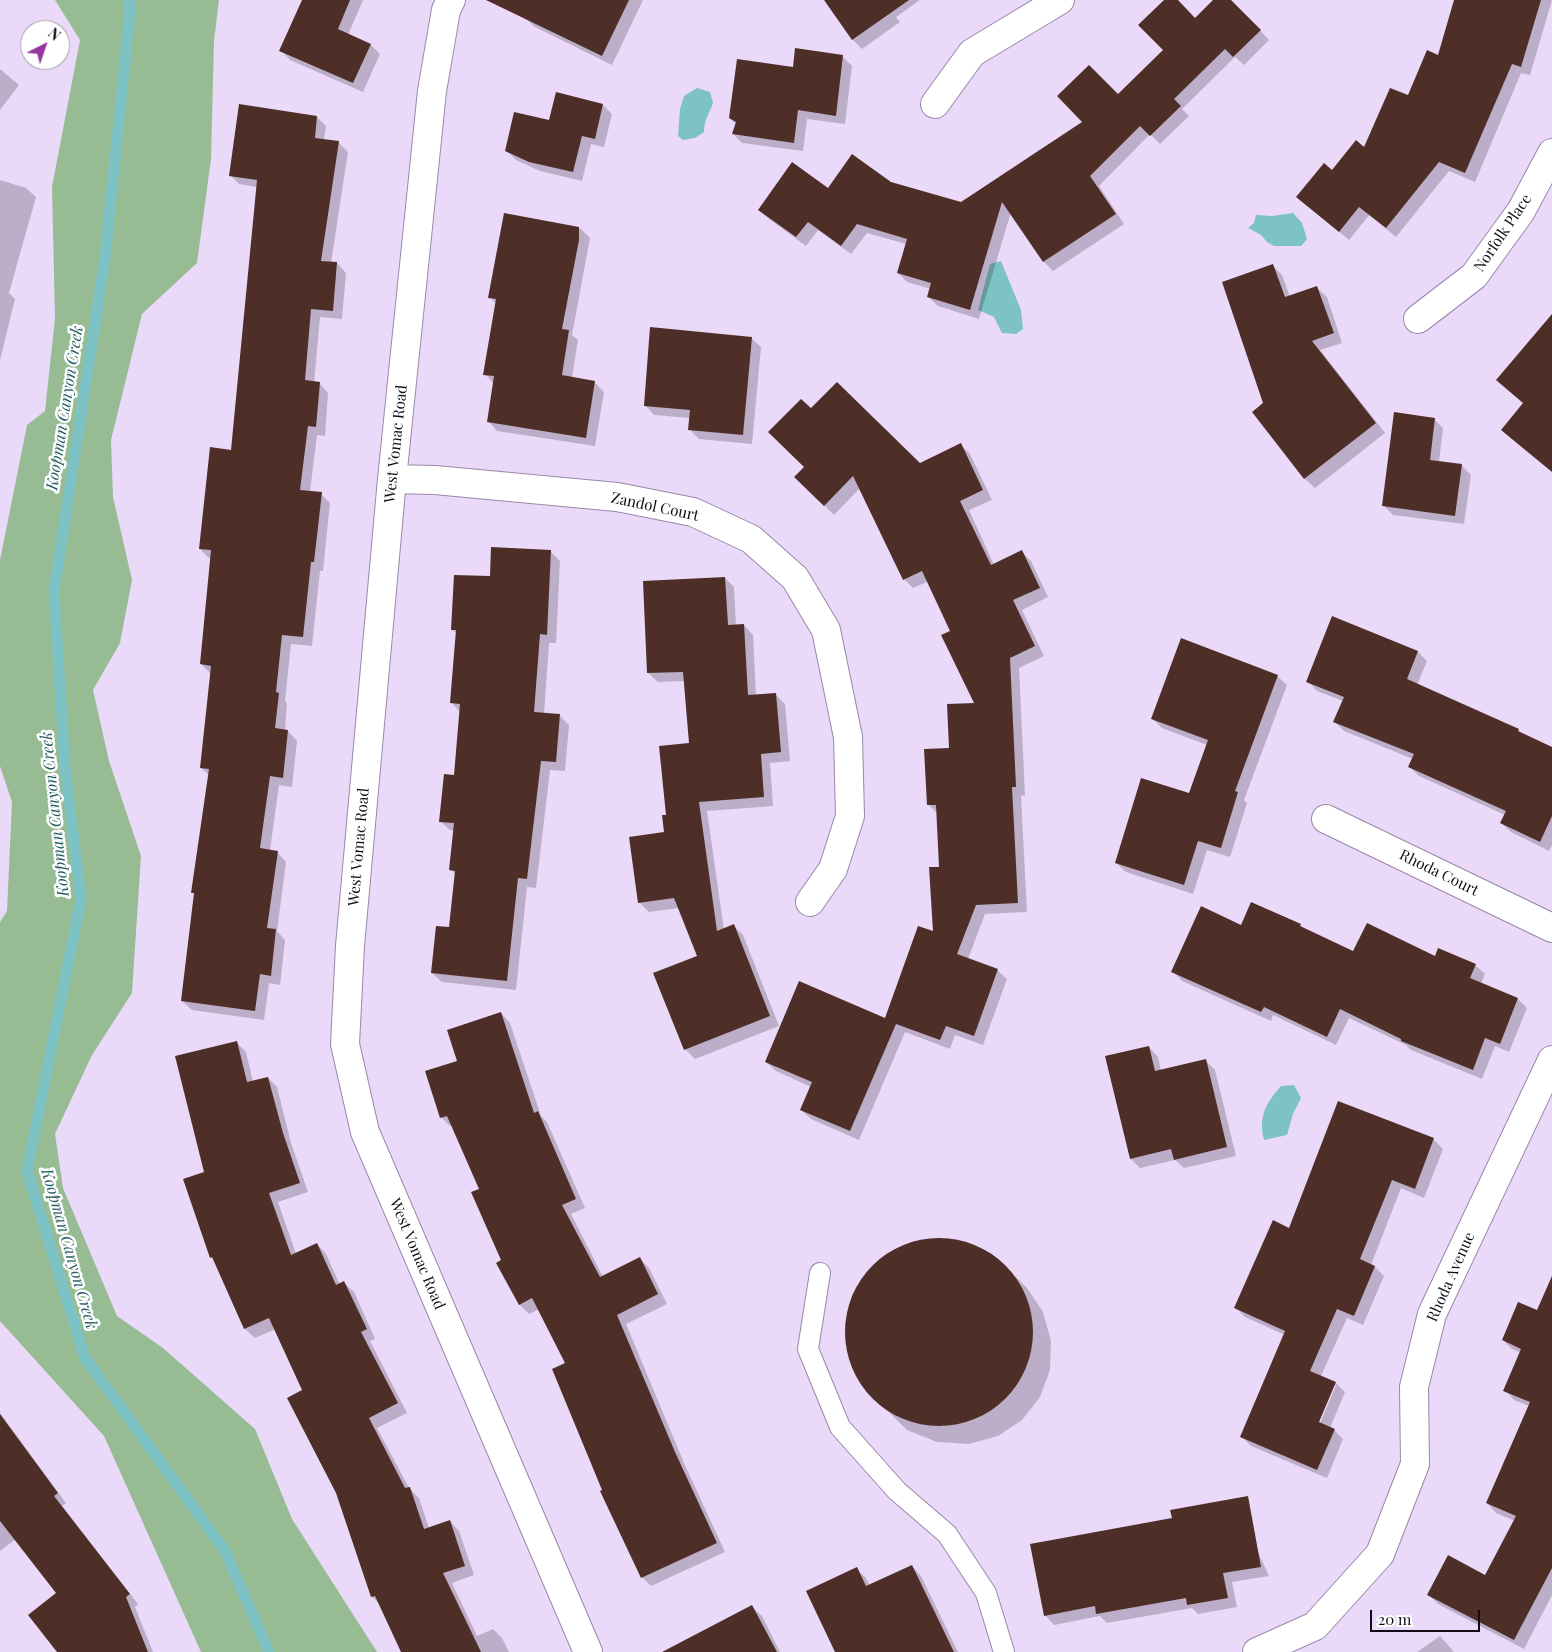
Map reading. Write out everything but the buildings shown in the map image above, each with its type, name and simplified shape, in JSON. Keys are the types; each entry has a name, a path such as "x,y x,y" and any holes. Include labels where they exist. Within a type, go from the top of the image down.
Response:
{"street":[{"name":"West Vomac Road","path":"451,0 446,10 432,91 392,479 350,946 345,1044 366,1132 588,1652"},
{"path":"936,104 972,53 1060,0"},
{"name":"Norfolk Place","path":"1418,319 1474,276 1521,211 1552,154"},
{"name":"Zandol Court","path":"392,479 435,480 617,497 693,512 751,539 795,578 826,630 848,737 850,816 833,869 810,902"},
{"name":"Rhoda Court","path":"1326,819 1552,928"},
{"name":"Rhoda Avenue","path":"1257,1652 1315,1626 1380,1554 1415,1464 1414,1387 1432,1314 1552,1060"}],"lane":[{"path":"820,1273 808,1349 840,1427 898,1491 947,1534 986,1593 1004,1652"}],"shaded area":[{"path":"55,0 219,0 214,41 211,159 197,263 142,314 111,440 113,497 132,580 120,643 93,690 109,761 141,856 132,993 92,1055 55,1134 63,1188 117,1316 163,1348 255,1429 292,1519 377,1652 201,1652 104,1436 0,1321 0,922 7,911 12,802 0,766 0,560 27,425 45,411 55,318 52,187 80,40 70,24 70,20 68,20"},
{"path":"697,88 710,92 713,103 706,120 704,132 695,138 683,140 678,136 680,109 684,96"},
{"path":"1293,213 1302,223 1307,239 1301,246 1274,246 1261,235 1248,228 1254,223 1256,215 1272,216"},
{"path":"1001,261 1021,310 1023,329 1016,334 1002,333 994,317 978,310 990,264"},
{"path":"1294,1085 1301,1098 1293,1114 1287,1135 1264,1140 1262,1124 1267,1104 1281,1086"}],"waterway":[{"name":"Koopman Canyon Creek","path":"129,0 130,11 105,258 54,591 65,767 81,899 27,1171 85,1358 225,1551 269,1652"}]}
